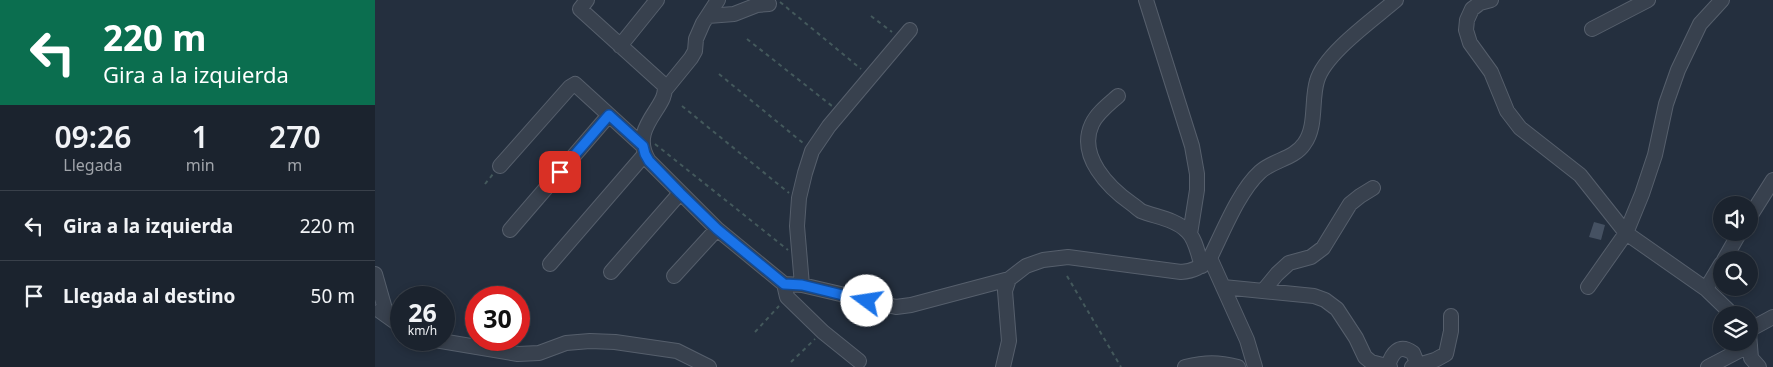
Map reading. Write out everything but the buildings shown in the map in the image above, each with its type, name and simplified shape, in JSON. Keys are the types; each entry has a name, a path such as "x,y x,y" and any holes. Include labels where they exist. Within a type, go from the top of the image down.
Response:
{"street":[{"path":"620,46 657,0"},
{"path":"665,90 695,51 696,39 718,0"},
{"path":"1147,0 1192,146 1197,174 1197,190 1190,234"},
{"path":"786,291 802,285 896,307 911,306 1009,279 1026,266 1056,257 1181,272 1193,271 1206,262 1246,188 1267,166 1297,152 1306,142 1310,131 1316,81 1321,68 1331,55 1396,0"},
{"path":"1491,0 1480,3 1472,10 1467,20 1466,30 1470,43 1491,72 1507,111 1520,128 1580,175 1626,233 1707,289 1724,306"},
{"path":"1592,29 1648,0"},
{"path":"1588,287 1626,233 1655,155 1666,104 1678,70 1700,24 1719,1"},
{"path":"579,3 620,46 663,85 665,96 649,118 645,132 649,161 717,229 786,291 823,332 859,361"},
{"path":"708,16 734,14 757,5 774,3"},
{"path":"802,285 797,226 799,201 812,151 840,113 906,35"},
{"path":"500,166 572,85 575,84 647,148"},
{"path":"1118,96 1100,113 1092,124 1088,137 1093,163 1120,197 1140,210 1182,226 1190,234 1223,287 1247,340 1255,367"},
{"path":"511,230 609,115"},
{"path":"550,264 647,148"},
{"path":"1758,204 1773,180"},
{"path":"1263,291 1289,263 1311,257 1323,248 1350,204 1373,188"},
{"path":"611,272 680,193"},
{"path":"675,276 717,229"},
{"path":"375,274 387,316"},
{"path":"1707,289 1713,278"},
{"path":"1003,367 1009,341 1005,291 1009,279"},
{"path":"1223,287 1315,296 1325,300 1337,309 1356,338 1365,357 1371,362 1389,367 1395,351 1402,348 1413,353 1415,366 1435,360 1446,354 1451,331 1451,316"},
{"path":"375,307 390,318"},
{"path":"1758,325 1773,317"},
{"path":"455,343 518,354 539,353 566,343 590,341 615,342 677,351 709,367"},
{"path":"1708,367 1732,351"},
{"path":"1750,351 1751,358 1759,367"},
{"path":"1185,367 1204,362 1238,367"}],"path":[{"path":"774,3 871,76"},
{"path":"871,16 906,35"},
{"path":"747,39 840,113"},
{"path":"719,74 812,151"},
{"path":"682,106 799,201"},
{"path":"647,148 800,259"},
{"path":"1067,276 1121,367"},
{"path":"755,332 786,291"},
{"path":"791,362 823,332"}],"route":[{"path":"560,172 609,115 643,146 649,161 717,229 784,284 802,285 867,301"}]}
